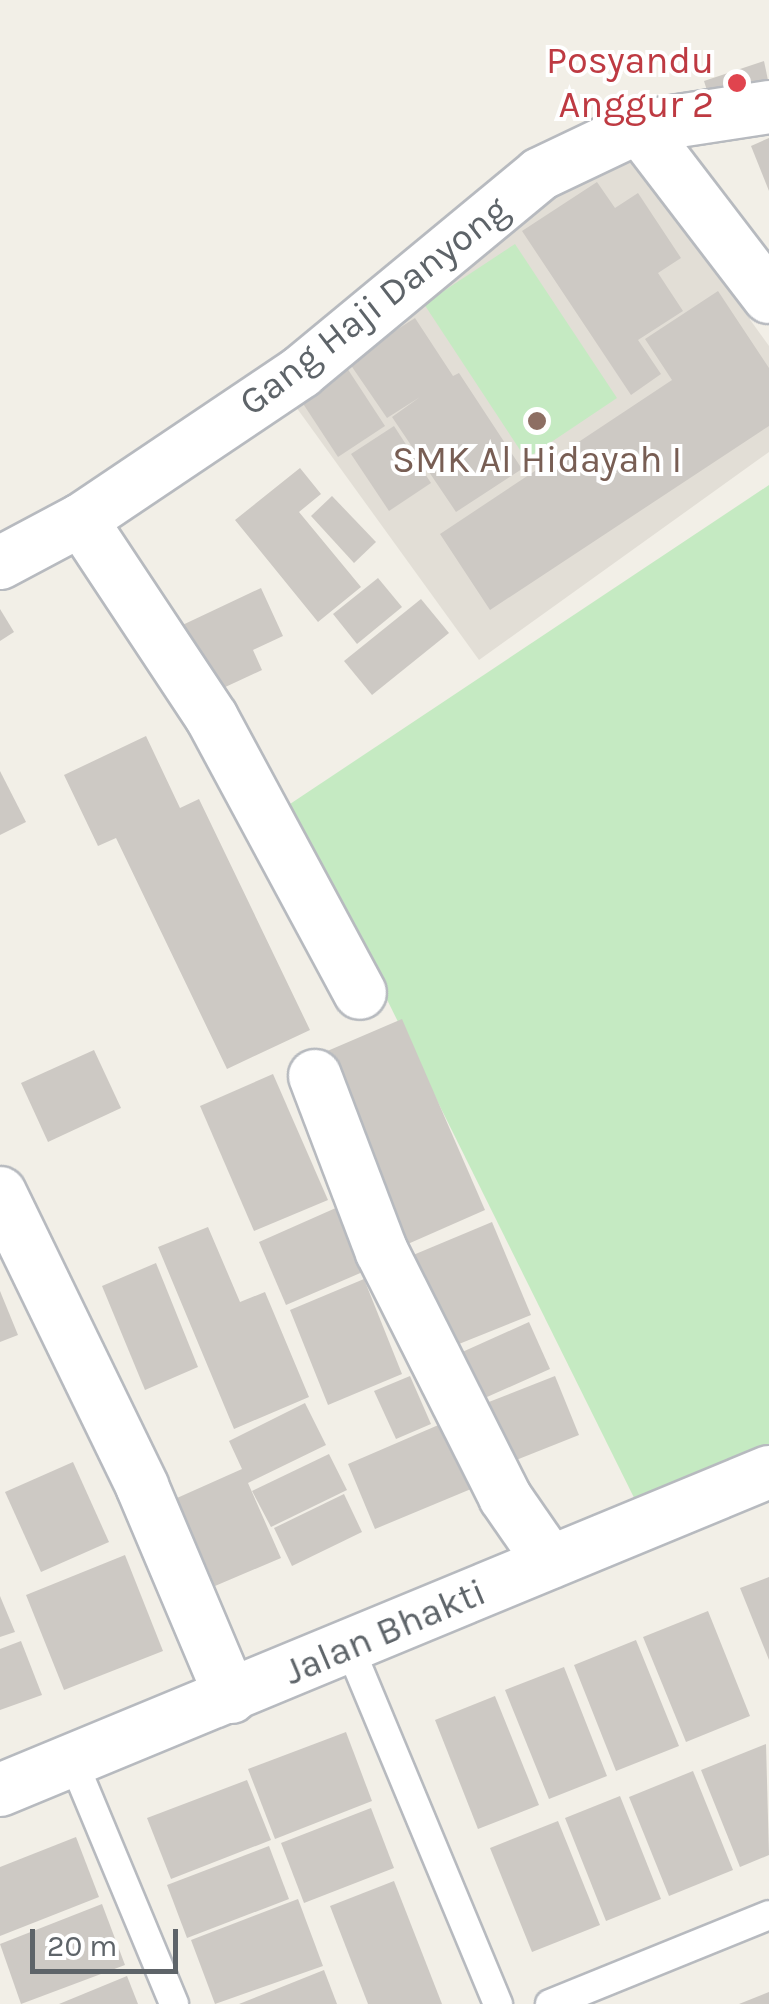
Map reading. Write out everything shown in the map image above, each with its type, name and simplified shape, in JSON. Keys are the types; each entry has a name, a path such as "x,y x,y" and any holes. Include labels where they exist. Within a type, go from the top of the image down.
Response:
{"street":[{"name":"Gang Haji Danyong","path":"0,563 80,520 301,372 540,174 639,126 769,108"},
{"path":"639,126 769,297"},
{"path":"80,520 212,718 360,993"},
{"path":"316,1076 382,1252 505,1497 550,1562"},
{"path":"0,1193 142,1486 231,1698"},
{"name":"Jalan Bhakti","path":"0,1790 231,1698 769,1472"}],"lane":[{"path":"348,1646 498,2004"},
{"path":"73,1761 174,2004"},
{"path":"550,2004 769,1915"}],"shaded area":[{"name":"SMK Al Hidayah I","path":"624,145 769,346 769,452 479,660 283,389"}],"green space":[{"path":"515,244 617,398 526,459 424,304"},
{"path":"769,485 769,1497 656,1542 290,804"}],"building":[{"name":"Posyandu Anggur 2","path":"764,61 769,85 711,103 704,81"},
{"path":"769,138 769,191 751,146"},
{"path":"597,182 615,208 638,193 681,258 658,273 683,311 638,340 661,374 631,395 522,231"},
{"path":"718,291 769,368 769,426 490,610 440,534 672,380 645,339"},
{"path":"415,318 453,376 459,373 522,469 456,512 392,417 420,397 387,418 348,361"},
{"path":"347,368 385,426 338,457 300,399"},
{"path":"394,426 431,483 389,511 351,454"},
{"path":"300,468 321,494 299,512 361,587 318,622 235,520"},
{"path":"332,496 376,542 354,563 311,516"},
{"path":"378,578 402,607 357,644 333,614"},
{"path":"261,588 283,636 253,650 262,670 206,696 174,629"},
{"path":"421,599 449,633 372,695 344,661"},
{"path":"0,609 14,632 0,641"},
{"path":"146,736 180,808 199,799 310,1030 227,1069 116,838 98,846 64,775"},
{"path":"0,771 26,822 0,835"},
{"path":"402,1019 485,1210 401,1247 318,1055"},
{"path":"94,1050 121,1108 48,1142 21,1083"},
{"path":"273,1074 328,1200 254,1231 200,1106"},
{"path":"338,1207 365,1271 286,1305 259,1242"},
{"path":"492,1222 531,1315 444,1350 406,1258"},
{"path":"208,1227 240,1302 265,1292 309,1397 234,1429 158,1247"},
{"path":"156,1263 198,1367 145,1390 102,1286"},
{"path":"364,1279 402,1374 328,1405 290,1310"},
{"path":"0,1291 18,1335 0,1342"},
{"path":"529,1322 550,1369 469,1405 449,1358"},
{"path":"410,1376 431,1424 396,1439 374,1391"},
{"path":"555,1376 579,1435 496,1468 471,1409"},
{"path":"305,1403 326,1445 248,1483 281,1558 215,1586 177,1498 242,1469 229,1441"},
{"path":"443,1423 471,1489 375,1529 348,1464"},
{"path":"329,1454 347,1490 271,1527 252,1491"},
{"path":"73,1462 109,1542 41,1572 5,1492"},
{"path":"344,1494 362,1532 292,1566 274,1528"},
{"path":"125,1555 163,1651 64,1690 26,1595"},
{"path":"769,1577 769,1660 740,1588"},
{"path":"0,1596 15,1632 0,1637"},
{"path":"708,1611 750,1716 686,1742 643,1637"},
{"path":"636,1640 679,1746 616,1771 574,1665"},
{"path":"21,1641 42,1695 0,1710 0,1649"},
{"path":"564,1667 607,1776 549,1799 505,1690"},
{"path":"495,1696 539,1805 478,1829 435,1720"},
{"path":"346,1732 372,1801 275,1839 248,1769"},
{"path":"766,1744 769,1855 740,1867 701,1770"},
{"path":"693,1771 733,1870 669,1896 629,1797"},
{"path":"247,1780 271,1840 171,1879 147,1818"},
{"path":"620,1796 661,1899 606,1921 565,1818"},
{"path":"371,1808 394,1868 304,1903 281,1843"},
{"path":"558,1821 600,1925 532,1952 490,1848"},
{"path":"76,1837 99,1897 0,1936 0,1867"},
{"path":"269,1846 289,1899 187,1938 167,1885"},
{"path":"394,1881 442,2004 368,2004 330,1906"},
{"path":"298,1899 323,1966 215,2004 191,1940"},
{"path":"102,1904 125,1965 21,2004 0,1944"},
{"path":"324,1970 337,2004 239,2004"},
{"path":"127,1976 138,2004 59,2004"},
{"path":"769,1992 769,2004 739,2004"}],"place":[{"name":"Posyandu Anggur 2","path":"737,83"},
{"name":"SMK Al Hidayah I","path":"537,421"}]}
